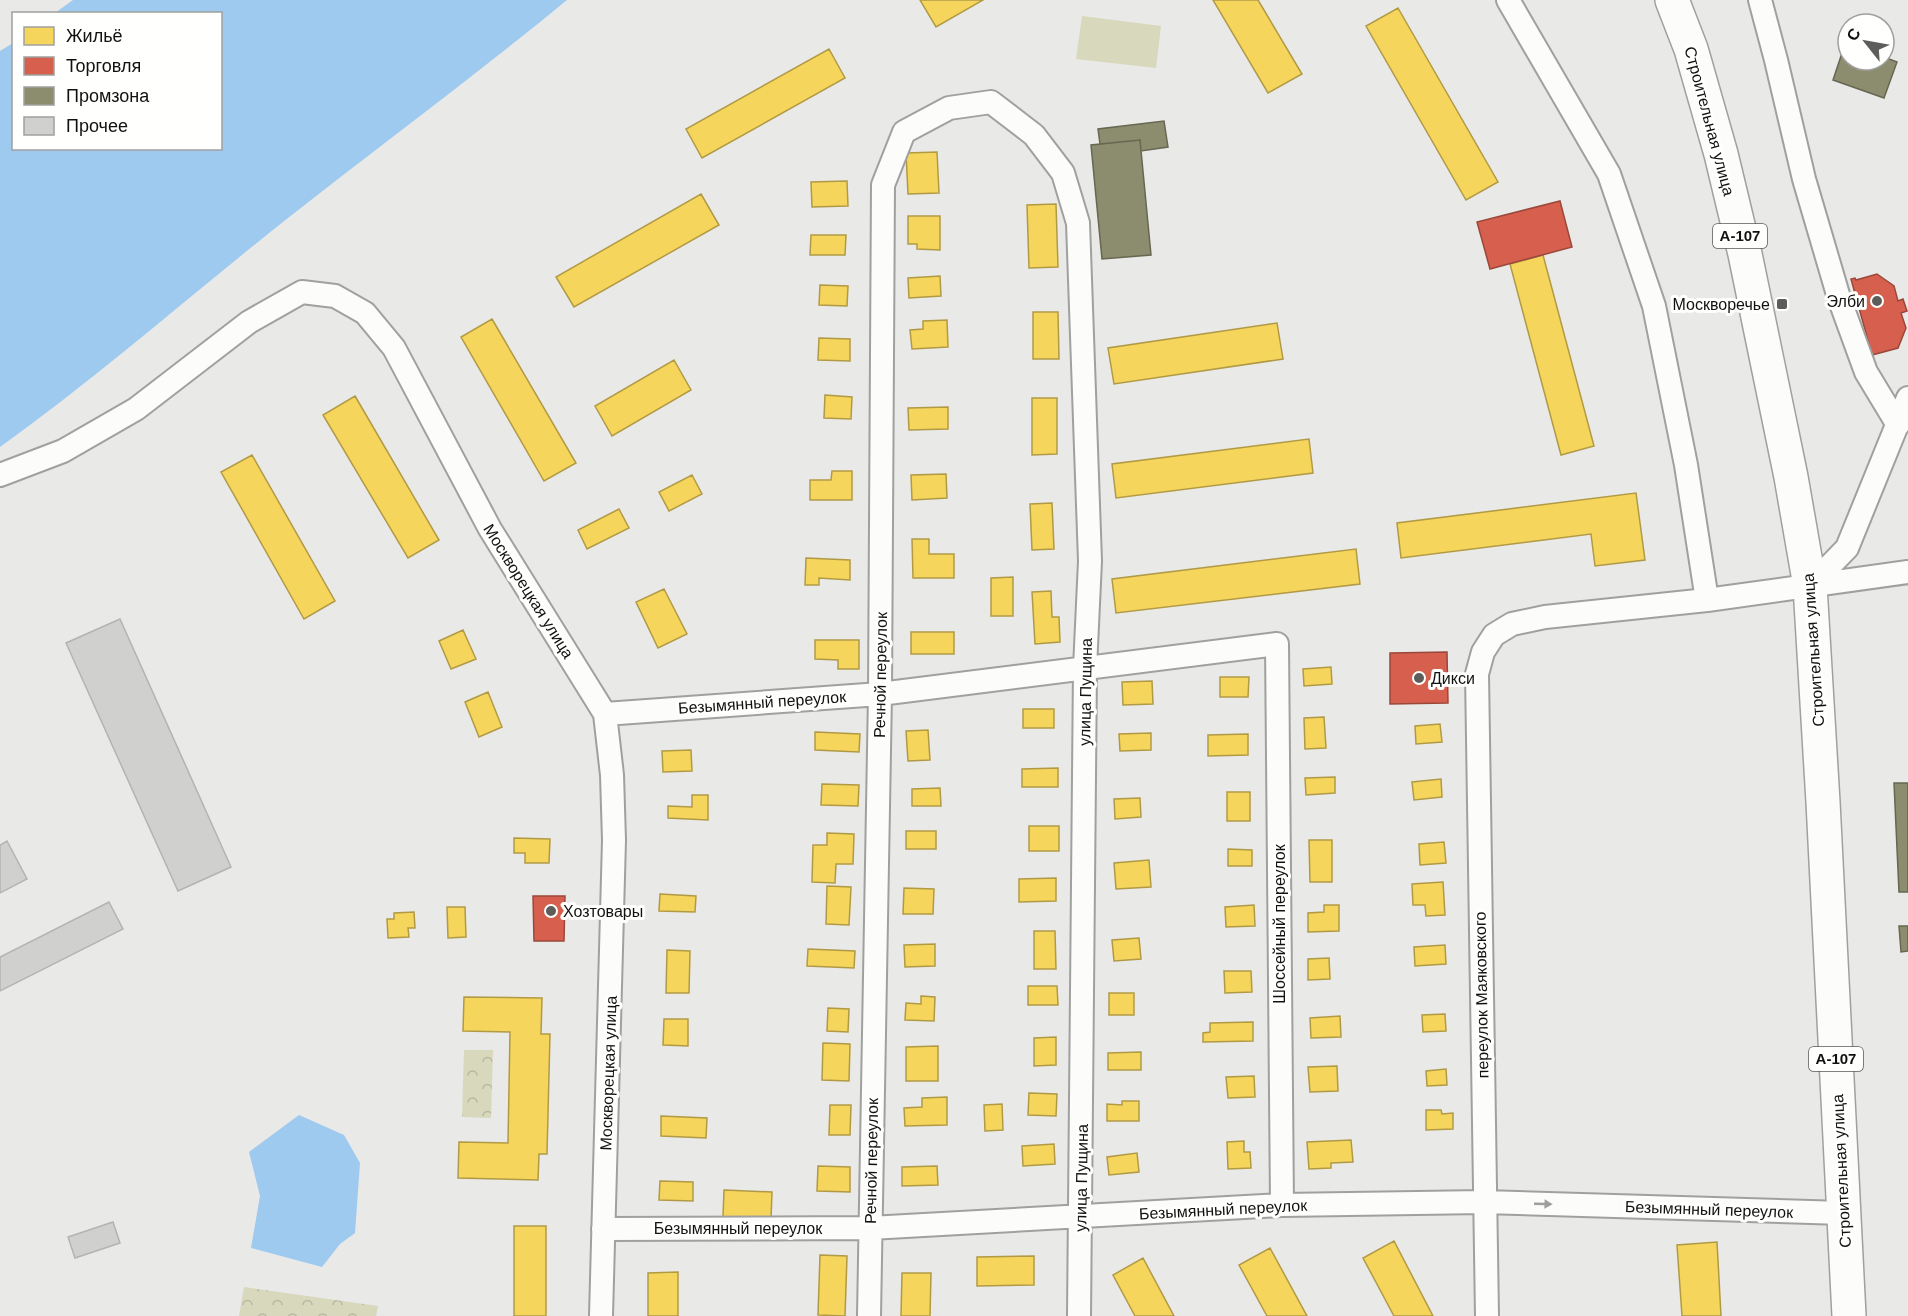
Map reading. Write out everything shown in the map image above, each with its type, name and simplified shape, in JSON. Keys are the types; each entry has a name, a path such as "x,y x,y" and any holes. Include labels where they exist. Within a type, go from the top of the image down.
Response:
{"highway":[{"name":"Строительная улица","path":"1672,0 1694,60 1745,254 1791,477 1810,586 1849,1316"}],"street":[{"path":"1508,0 1609,174 1654,306 1686,465 1707,600 1908,572"},
{"path":"1760,0 1804,179 1839,298 1866,372 1898,425"},
{"name":"улица Пущина","path":"991,102 1034,135 1063,173 1078,223 1090,561 1085,668 1079,1316"},
{"name":"Речной переулок","path":"868,1316 880,694 883,185 904,132 949,108 991,102"},
{"name":"Москворецкая улица","path":"0,474 63,451 136,409 249,322 302,292 335,296 365,313 394,348 490,529 605,714 612,775 614,840 601,1316"},
{"path":"1810,586 1847,548 1908,398"},
{"name":"переулок Маяковского","path":"1487,1316 1477,674 1483,652 1494,635 1512,624 1545,617 1707,600"},
{"name":"Безымянный переулок","path":"605,714 880,694 1277,644"},
{"name":"Шоссейный переулок","path":"1277,644 1282,1205"},
{"name":"Безымянный переулок","path":"603,1229 870,1228 1282,1205 1484,1202 1843,1214"}],"green space":[{"path":"1082,16 1161,26 1156,68 1076,59"},
{"path":"464,1050 493,1050 491,1118 462,1117"},
{"path":"244,1287 378,1306 376,1316 239,1316"}],"water":[{"path":"73,0 567,0 288,218 74,392 0,447 0,51 12,44 12,150 222,150 222,12 56,12"},
{"path":"299,1115 344,1135 360,1163 355,1233 340,1244 322,1267 251,1248 260,1196 249,1152"}],"building: Жильё":[{"path":"920,0 983,0 936,27"},
{"path":"1213,0 1258,0 1302,74 1268,93"},
{"path":"1398,8 1498,182 1466,200 1366,26"},
{"path":"829,49 845,78 702,158 686,129"},
{"path":"937,152 939,193 908,194 906,153"},
{"path":"847,181 848,206 812,207 811,182"},
{"path":"701,194 719,225 574,307 556,277"},
{"path":"1056,204 1058,267 1029,268 1027,205"},
{"path":"908,216 940,216 940,250 917,249 917,244 908,244"},
{"path":"811,235 846,235 845,255 810,255"},
{"path":"1543,255 1594,446 1561,455 1510,264"},
{"path":"940,276 941,296 909,298 908,278"},
{"path":"820,285 848,286 847,306 819,305"},
{"path":"1033,312 1058,312 1059,359 1033,359"},
{"path":"492,319 576,463 544,481 461,337"},
{"path":"947,320 948,347 912,349 910,330 923,329 923,321"},
{"path":"1277,323 1283,359 1114,384 1108,348"},
{"path":"819,338 850,339 850,361 818,360"},
{"path":"674,360 691,390 612,436 595,406"},
{"path":"825,395 852,397 851,419 824,418"},
{"path":"355,396 439,540 408,558 323,415"},
{"path":"1032,398 1057,398 1057,454 1032,455"},
{"path":"948,407 948,429 909,430 908,408"},
{"path":"1309,439 1313,473 1116,498 1112,464"},
{"path":"252,455 335,601 304,619 221,472"},
{"path":"832,471 852,471 852,500 810,500 810,480 831,480"},
{"path":"946,474 947,498 912,500 911,475"},
{"path":"692,475 702,494 669,511 659,492"},
{"path":"1636,493 1645,560 1595,566 1591,534 1401,558 1397,523"},
{"path":"1052,503 1054,549 1032,550 1030,504"},
{"path":"619,509 629,528 587,549 578,530"},
{"path":"912,539 929,539 929,554 954,554 954,578 913,578"},
{"path":"1356,549 1360,584 1116,613 1112,579"},
{"path":"806,558 850,560 850,580 819,578 819,585 805,585"},
{"path":"1013,577 1013,616 991,616 991,578"},
{"path":"664,589 687,634 658,648 636,602"},
{"path":"1051,591 1052,617 1059,617 1060,642 1035,644 1032,592"},
{"path":"463,630 476,659 451,669 439,641"},
{"path":"911,632 954,632 954,654 911,654"},
{"path":"815,640 859,640 859,669 838,669 838,660 815,659"},
{"path":"1331,667 1332,684 1304,686 1303,669"},
{"path":"1220,677 1249,677 1248,697 1220,697"},
{"path":"1152,681 1153,704 1123,705 1122,682"},
{"path":"488,692 502,727 479,737 465,702"},
{"path":"1023,709 1054,709 1054,728 1023,728"},
{"path":"1324,717 1326,748 1305,749 1304,718"},
{"path":"1440,724 1442,742 1416,744 1415,726"},
{"path":"928,730 930,760 908,761 906,731"},
{"path":"815,732 860,734 859,752 815,750"},
{"path":"1151,733 1151,750 1120,751 1119,734"},
{"path":"1248,734 1248,755 1208,756 1208,735"},
{"path":"691,750 692,771 663,772 662,751"},
{"path":"1058,768 1058,787 1022,787 1022,769"},
{"path":"1335,777 1335,793 1306,795 1305,778"},
{"path":"1441,779 1442,797 1414,800 1412,782"},
{"path":"822,784 859,785 858,806 821,805"},
{"path":"940,788 941,806 912,806 912,789"},
{"path":"1227,792 1250,792 1250,821 1227,821"},
{"path":"692,795 708,795 708,820 668,818 668,806 692,807"},
{"path":"1140,798 1141,817 1115,819 1114,799"},
{"path":"1029,826 1059,826 1059,851 1029,851"},
{"path":"906,831 936,831 936,849 906,849"},
{"path":"827,833 854,834 853,864 836,864 835,883 812,882 813,845 827,845"},
{"path":"514,838 550,839 549,863 525,863 525,853 514,853"},
{"path":"1309,840 1332,840 1332,882 1310,882"},
{"path":"1444,842 1446,863 1420,865 1419,844"},
{"path":"1228,849 1252,850 1252,866 1228,866"},
{"path":"1149,860 1151,887 1116,889 1114,863"},
{"path":"1056,878 1056,901 1019,902 1019,879"},
{"path":"1443,882 1445,915 1426,916 1425,905 1413,905 1412,884"},
{"path":"827,886 851,887 849,925 826,924"},
{"path":"904,888 934,889 933,914 903,914"},
{"path":"660,894 696,896 695,912 659,911"},
{"path":"1254,905 1255,926 1226,927 1225,907"},
{"path":"1324,905 1339,905 1339,931 1308,932 1308,913 1324,912"},
{"path":"447,907 465,907 466,937 448,938"},
{"path":"414,912 415,928 408,928 409,937 388,938 387,919 394,919 394,913"},
{"path":"1034,931 1055,931 1056,969 1034,969"},
{"path":"1139,938 1141,959 1114,961 1112,940"},
{"path":"935,944 935,966 905,967 904,945"},
{"path":"1445,945 1446,964 1415,966 1414,947"},
{"path":"808,949 855,951 854,968 807,966"},
{"path":"667,950 690,951 689,993 666,993"},
{"path":"1329,958 1330,979 1308,980 1308,959"},
{"path":"1224,971 1251,971 1252,992 1225,993"},
{"path":"1028,986 1057,986 1058,1005 1028,1005"},
{"path":"1109,993 1134,993 1134,1015 1109,1015"},
{"path":"921,996 935,997 934,1021 905,1020 906,1003 921,1004"},
{"path":"464,997 542,998 541,1034 550,1034 547,1154 539,1154 538,1180 458,1178 459,1142 508,1143 510,1032 463,1031"},
{"path":"828,1008 849,1009 848,1032 827,1031"},
{"path":"1445,1014 1446,1031 1423,1032 1422,1015"},
{"path":"1340,1016 1341,1037 1311,1038 1310,1018"},
{"path":"664,1019 688,1019 688,1046 663,1045"},
{"path":"1253,1022 1253,1041 1203,1042 1203,1033 1210,1032 1210,1023"},
{"path":"1056,1037 1056,1065 1034,1066 1034,1038"},
{"path":"823,1043 850,1044 849,1081 822,1080"},
{"path":"938,1046 938,1081 906,1081 906,1047"},
{"path":"1141,1052 1141,1070 1108,1070 1108,1053"},
{"path":"1337,1066 1338,1091 1310,1092 1308,1067"},
{"path":"1446,1069 1447,1085 1427,1086 1426,1071"},
{"path":"1254,1076 1255,1097 1228,1098 1226,1077"},
{"path":"1029,1093 1057,1094 1056,1116 1028,1115"},
{"path":"947,1097 947,1125 905,1126 904,1108 922,1107 922,1098"},
{"path":"1122,1101 1139,1101 1139,1121 1107,1121 1107,1104 1122,1105"},
{"path":"1002,1104 1003,1130 985,1131 984,1105"},
{"path":"830,1105 851,1105 850,1135 829,1135"},
{"path":"1426,1110 1441,1110 1442,1114 1453,1113 1453,1129 1426,1130"},
{"path":"661,1116 707,1118 706,1138 661,1136"},
{"path":"1351,1140 1353,1162 1331,1163 1331,1168 1309,1169 1307,1142"},
{"path":"1244,1141 1244,1152 1250,1152 1251,1168 1228,1169 1227,1142"},
{"path":"1054,1144 1055,1164 1023,1166 1022,1146"},
{"path":"1137,1153 1139,1172 1109,1175 1107,1157"},
{"path":"818,1166 850,1167 850,1192 817,1191"},
{"path":"937,1166 938,1185 902,1186 902,1167"},
{"path":"660,1181 693,1182 693,1201 659,1200"},
{"path":"724,1190 772,1192 771,1219 723,1217"},
{"path":"514,1226 546,1226 546,1316 514,1316"},
{"path":"1394,1241 1433,1316 1394,1316 1363,1258"},
{"path":"1717,1242 1721,1316 1682,1316 1677,1245"},
{"path":"1270,1248 1307,1316 1267,1316 1239,1265"},
{"path":"820,1255 847,1256 845,1316 818,1315"},
{"path":"1034,1256 1034,1285 977,1286 977,1257"},
{"path":"1143,1258 1174,1316 1135,1316 1113,1275"},
{"path":"678,1272 678,1316 648,1316 648,1273"},
{"path":"902,1273 931,1273 930,1316 901,1316"}],"building: Торговля":[{"path":"1560,201 1572,247 1490,269 1477,222"},
{"path":"1877,274 1894,286 1898,301 1903,299 1907,311 1901,313 1906,328 1898,348 1872,355 1851,279 1856,280"},
{"name":"Дикси","path":"1447,652 1448,703 1390,704 1390,653"},
{"path":"533,896 565,896 564,941 534,941"}],"building: Промзона":[{"path":"1836,71 1893,72 1884,98 1833,80"},
{"path":"1164,121 1168,147 1141,151 1140,140 1100,144 1098,129"},
{"path":"1140,140 1151,255 1102,259 1091,145"},
{"path":"1894,783 1908,783 1908,892 1899,892"},
{"path":"1899,926 1908,926 1908,951 1901,952"}],"building: Прочее":[{"path":"120,619 231,867 178,891 66,643"},
{"path":"7,841 27,879 0,893 0,845"},
{"path":"109,902 123,929 0,991 0,957"},
{"path":"113,1222 120,1243 75,1258 68,1237"}],"place":[{"name":"Элби","path":"1877,301"},
{"name":"Москворечье","path":"1782,304"},
{"name":"Дикси","path":"1419,678"},
{"name":"Хозтовары","path":"551,911"}]}
